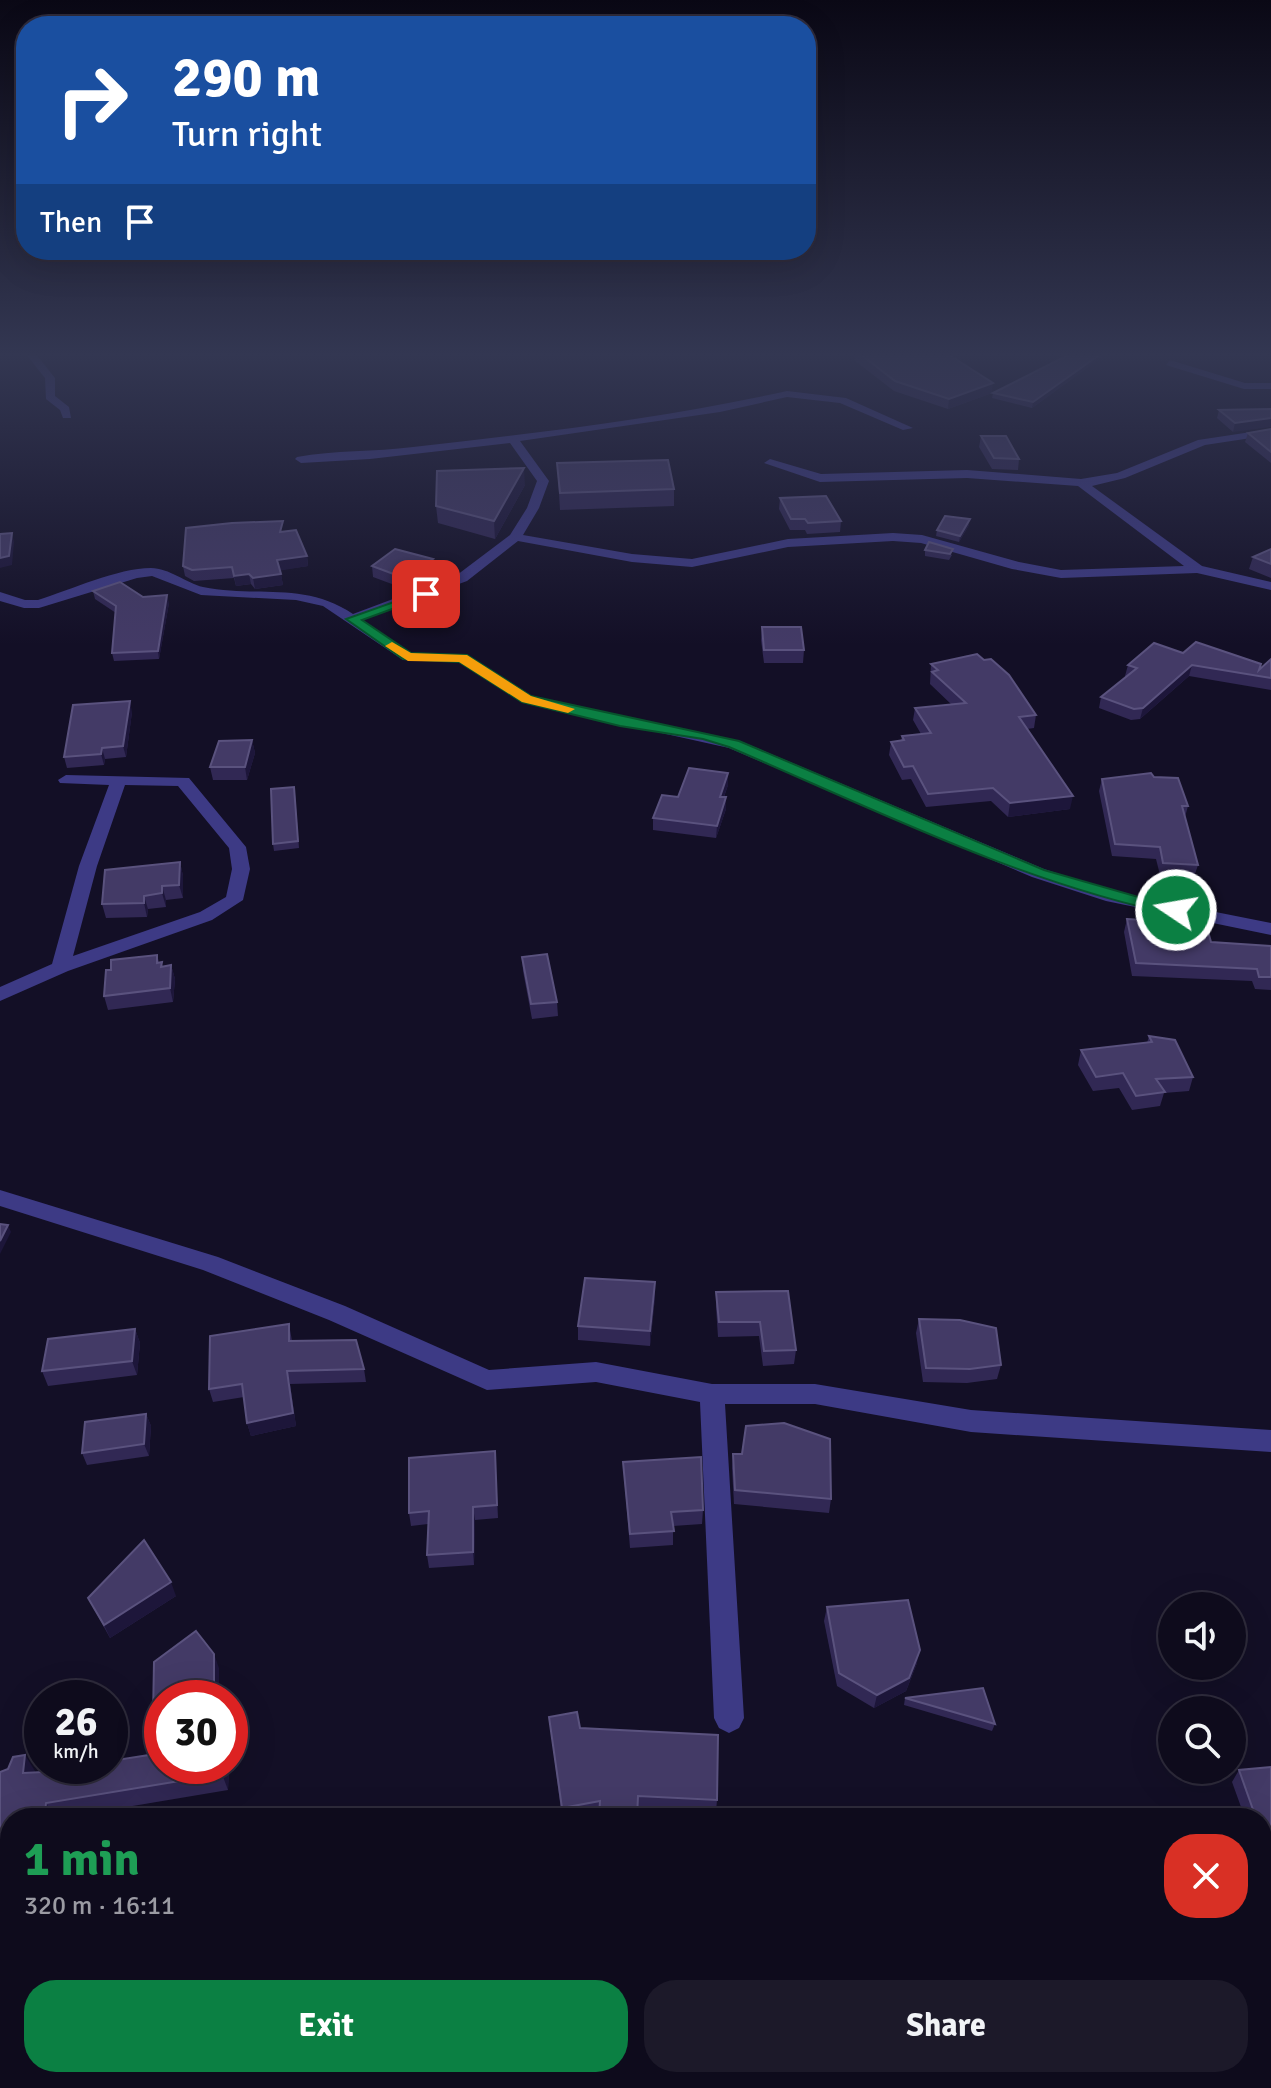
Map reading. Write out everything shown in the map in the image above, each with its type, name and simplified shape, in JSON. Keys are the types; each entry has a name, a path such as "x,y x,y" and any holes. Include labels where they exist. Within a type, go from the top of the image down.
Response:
{"street":[{"path":"301,459 417,450"},
{"path":"352,619 426,594 462,578 515,537 533,508 543,481 521,450"},
{"path":"770,463 820,478 967,474 1081,483 1116,480 1176,450"},
{"path":"1081,483 1197,569"},
{"path":"515,537 632,558 692,563 788,543 893,537 922,539 1017,566 1061,574 1197,569 1271,586"},
{"path":"0,596 24,604 39,604 73,597 135,574 157,572 201,591 312,598 328,603 408,657 462,658 527,699 620,722 705,735 734,744 1038,873 1106,896 1271,929"},
{"path":"0,995 61,967 206,916 234,900 241,869 237,847 183,781 66,780"},
{"path":"61,967 88,866 118,782"},
{"path":"0,1198 210,1263 337,1313 487,1380 596,1372 712,1394 815,1394 971,1421 1271,1441"},
{"path":"712,1394 729,1718"}],"building":[{"path":"990,450 1014,450 1019,459 994,458"},
{"path":"668,460 674,489 560,493 557,463"},
{"path":"524,468 494,521 436,506 437,471"},
{"path":"826,496 841,521 808,523 805,519 791,519 780,498"},
{"path":"945,516 970,519 960,536 937,530"},
{"path":"283,521 280,532 296,530 307,556 277,560 281,574 253,578 249,574 234,576 232,567 192,570 183,566 186,528"},
{"path":"12,533 9,556 0,558 0,534"},
{"path":"929,542 953,549 950,554 925,550"},
{"path":"395,549 433,559 407,579 372,566"},
{"path":"1271,549 1271,564 1253,557"},
{"path":"120,582 143,597 167,595 158,651 112,653 116,606 93,591"},
{"path":"762,627 801,627 804,650 764,650"},
{"path":"1196,642 1261,664 1259,670 1271,659 1271,678 1192,665 1143,708 1134,709 1101,697 1137,668 1128,665 1154,643 1183,653"},
{"path":"977,654 984,660 991,659 1009,675 1036,715 1019,717 1073,796 1010,803 993,788 928,794 913,766 904,767 891,742 904,740 902,736 931,733 915,708 966,703 932,672 938,670 931,664"},
{"path":"130,701 123,746 102,748 101,754 64,757 73,705"},
{"path":"252,740 245,767 210,767 219,741"},
{"path":"689,768 728,773 720,797 726,797 717,826 653,818 662,795 678,797"},
{"path":"1151,773 1154,777 1178,778 1188,806 1182,806 1198,865 1163,863 1160,847 1115,844 1102,779"},
{"path":"294,787 298,841 273,844 271,789"},
{"path":"180,862 179,885 162,886 162,893 144,896 144,903 102,904 105,870"},
{"path":"1127,919 1206,924 1211,942 1271,946 1271,977 1259,977 1257,969 1136,963"},
{"path":"547,954 557,1002 531,1004 522,957"},
{"path":"157,955 157,963 162,962 161,967 171,965 170,988 104,996 106,970 111,970 111,960"},
{"path":"1149,1036 1175,1040 1193,1077 1156,1079 1165,1092 1136,1096 1123,1073 1096,1077 1081,1050 1152,1042"},
{"path":"0,1224 8,1225 0,1241"},
{"path":"585,1278 655,1282 650,1331 578,1326"},
{"path":"788,1291 796,1350 764,1351 760,1322 719,1322 716,1292"},
{"path":"919,1319 960,1320 996,1328 1001,1365 970,1369 926,1368"},
{"path":"289,1324 289,1341 356,1340 364,1369 287,1371 293,1413 247,1423 242,1384 209,1389 210,1336"},
{"path":"135,1329 132,1361 42,1371 48,1339"},
{"path":"146,1414 144,1444 82,1453 85,1422"},
{"path":"784,1423 830,1439 831,1499 735,1490 733,1454 742,1454 746,1426"},
{"path":"495,1451 497,1505 473,1507 473,1552 427,1555 429,1511 409,1513 409,1458"},
{"path":"701,1457 703,1510 671,1512 674,1531 630,1534 623,1462"},
{"path":"144,1540 171,1582 104,1625 88,1598"},
{"path":"908,1600 920,1650 909,1678 877,1695 839,1673 827,1607"},
{"path":"196,1631 214,1654 214,1680 154,1680 154,1662"},
{"path":"983,1688 995,1724 905,1698"},
{"path":"577,1712 580,1728 718,1735 717,1800 638,1796 637,1808 600,1808 600,1801 562,1808 549,1717"},
{"path":"24,1755 24,1784 128,1784 128,1758 144,1756 144,1784 161,1784 46,1803 46,1808 0,1808 0,1772 8,1769 13,1757"},
{"path":"1271,1767 1271,1808 1252,1808 1244,1784 1246,1769"}],"slow traffic":[{"path":"392,646 408,657 462,658 527,699 568,709"}],"route":[{"path":"426,594 352,619 408,657 462,658 527,699 620,722 705,735 734,744 1038,873 1106,896 1176,910"}]}
